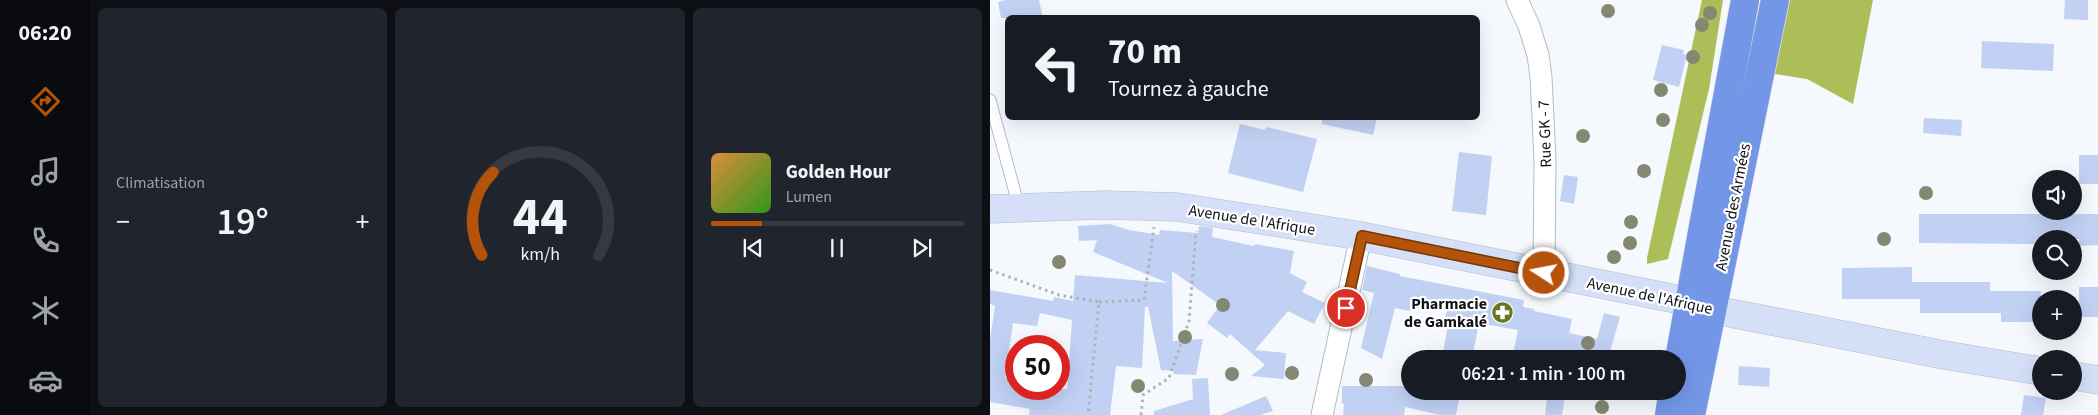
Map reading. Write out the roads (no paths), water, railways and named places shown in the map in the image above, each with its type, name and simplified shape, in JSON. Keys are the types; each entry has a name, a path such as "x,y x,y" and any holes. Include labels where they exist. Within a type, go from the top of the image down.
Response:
{"highway":[{"name":"Avenue des Armées","path":"1691,415 1700,306 1720,141 1745,0"},
{"name":"Avenue des Armées","path":"1684,350 1700,306 1775,0"},
{"path":"1669,415 1672,400"}],"main road":[{"name":"Avenue de l'Afrique","path":"999,212 1105,205 1157,207 1198,211 1362,236 1944,355 2032,370"},
{"path":"2082,377 2098,380"}],"street":[{"name":"Rue GK - 7","path":"1517,0 1538,55 1541,77 1545,152 1544,273"},
{"path":"1322,415 1362,236"}],"lane":[{"path":"990,100 999,212"}],"place":[{"name":"Pharmacie de Gamkalé","path":"1503,312"}]}
